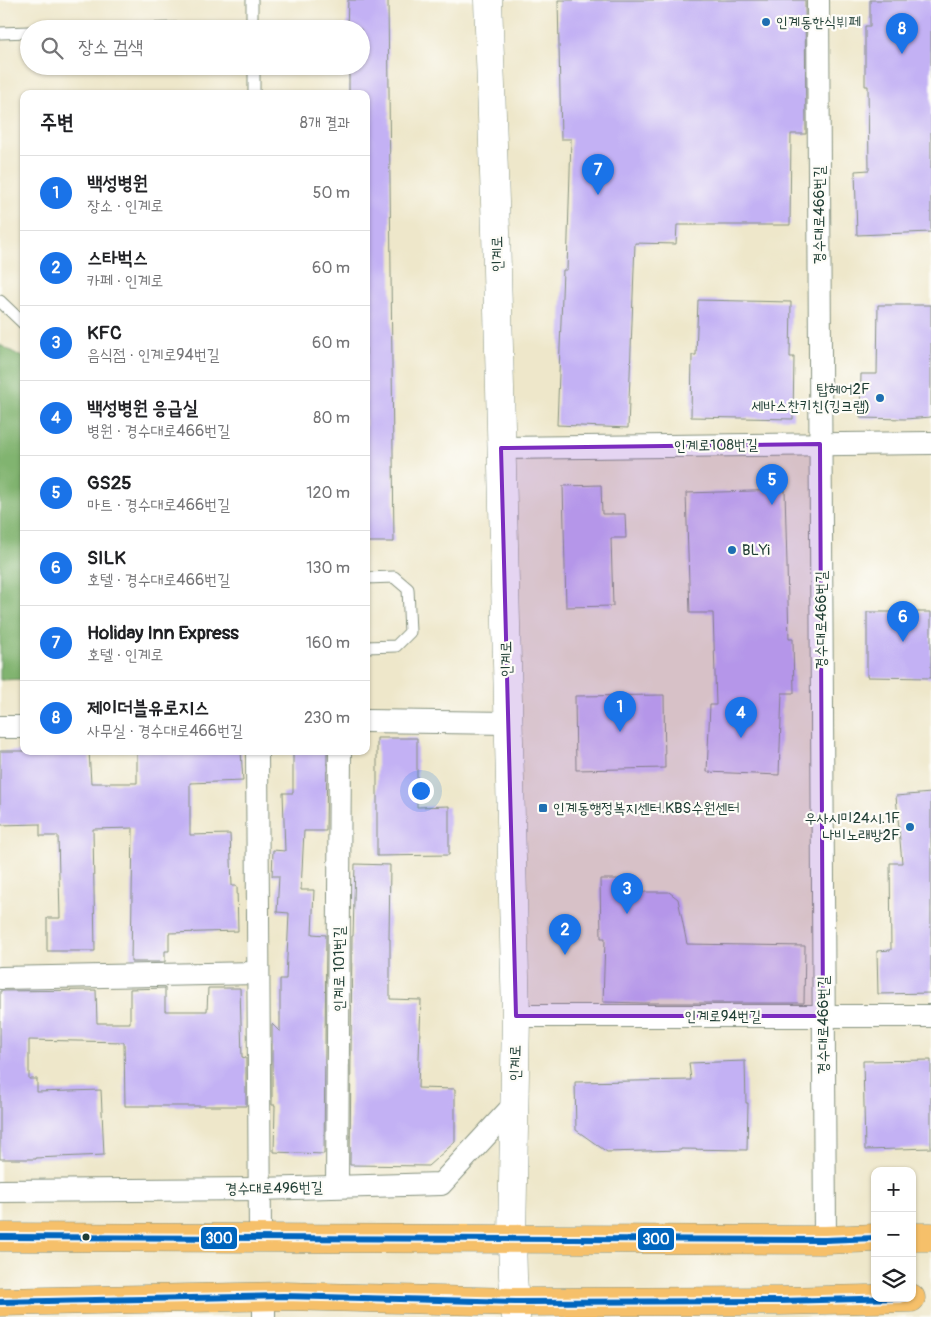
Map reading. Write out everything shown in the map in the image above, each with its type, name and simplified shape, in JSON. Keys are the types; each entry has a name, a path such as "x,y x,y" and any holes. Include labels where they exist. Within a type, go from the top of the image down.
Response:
{"main road":[{"path":"0,1237 825,1240 871,1238"},
{"path":"916,1237 931,1237"},
{"path":"0,1302 264,1307 284,1296 516,1310 780,1309 871,1301"},
{"path":"916,1298 931,1298"}],"street":[{"name":"인계로","path":"488,0 496,221 516,1016 512,1238 516,1310"},
{"name":"경수대로466번길","path":"818,0 825,1240"},
{"name":"인계로108번길","path":"501,448 931,443"},
{"path":"370,722 508,723"},
{"path":"0,727 20,727"},
{"path":"257,755 260,1238"},
{"name":"인계로 101번길","path":"337,1186 340,755"},
{"path":"0,978 258,973"},
{"name":"인계로94번길","path":"516,1016 931,1016"},
{"name":"경수대로496번길","path":"0,1191 259,1189 441,1184 514,1105"}],"lane":[{"path":"252,0 252,20"},
{"path":"0,33 20,32"},
{"path":"254,75 254,90"},
{"path":"0,301 20,320"},
{"path":"370,578 394,577 408,589 410,632 396,646 370,647"}],"highlighted area":[{"path":"820,444 823,1016 516,1016 501,448"}],"green space":[{"path":"0,345 20,356 20,679 0,680"}],"building":[{"path":"348,0 388,0 394,542 370,542 370,90 349,90 349,75 370,75 370,20 347,20"},
{"path":"558,0 805,0 806,134 791,134 790,225 677,225 676,244 635,243 628,428 557,425 563,270 567,270 571,139 561,139"},
{"path":"870,0 931,0 931,232 857,235 855,171 869,170 868,86 865,86 865,26 870,26"},
{"path":"698,300 791,302 790,357 794,357 793,419 691,417 692,355 696,355"},
{"path":"878,305 931,305 931,417 905,419 860,418 861,374 877,374"},
{"path":"601,485 602,514 625,514 626,538 611,538 613,606 566,607 563,486"},
{"path":"785,490 789,639 793,639 794,693 782,693 779,775 707,772 710,705 716,705 713,613 690,613 686,493"},
{"path":"867,612 931,612 931,678 867,677"},
{"path":"664,695 665,768 576,770 575,696"},
{"path":"377,738 417,738 417,807 449,806 449,855 377,856"},
{"path":"0,751 20,751 20,755 89,755 91,783 137,783 137,755 241,755 243,781 190,783 190,835 230,834 232,886 237,886 238,931 169,933 169,951 165,951 165,962 131,962 133,828 93,829 95,951 47,951 47,918 60,918 58,836 40,836 40,824 0,825"},
{"path":"293,755 327,755 326,831 304,831 301,890 314,890 312,934 326,935 324,1154 274,1152 275,1105 272,1105 272,1024 280,1032 280,979 286,979 289,913 277,912 279,876 272,876 273,850 285,851 283,793 293,793"},
{"path":"931,793 931,993 878,994 877,951 891,950 890,863 902,863 896,796"},
{"path":"355,864 390,865 390,999 421,1000 418,1088 455,1089 455,1142 428,1166 350,1165 352,936"},
{"path":"600,879 638,879 638,892 669,892 678,899 687,944 805,946 804,1003 603,1002 605,938 601,938"},
{"path":"165,988 165,1011 207,1011 208,988 240,988 242,1057 246,1058 246,1106 125,1106 124,1042 29,1040 29,1079 37,1079 37,1092 101,1090 104,1155 0,1159 0,991 96,990 97,1023 130,1023 130,989"},
{"path":"931,1060 931,1148 865,1150 863,1061"},
{"path":"745,1061 746,1103 748,1103 747,1150 681,1149 607,1152 576,1130 575,1082 691,1080 689,1063"}],"transit line":[{"name":"300","path":"0,1237 825,1240 871,1238"},
{"name":"300","path":"0,1302 284,1296 516,1302 871,1299"}],"place":[{"name":"인계동한식뷔페","path":"766,22"},
{"name":"제이더블유로지스","path":"902,54"},
{"name":"Holiday Inn Express","path":"598,195"},
{"name":"탑헤어2F 세바스찬키친(킹크랩)","path":"880,398"},
{"name":"GS25","path":"772,505"},
{"name":"BLYi","path":"732,550"},
{"name":"SILK","path":"903,642"},
{"name":"백성병원","path":"620,732"},
{"name":"백성병원 응급실","path":"741,738"},
{"name":"인계동행정복지센터.KBS수원센터","path":"543,808"},
{"name":"우사시미24시.1F 나비노래방2F","path":"910,827"},
{"name":"KFC","path":"627,914"},
{"name":"스타벅스","path":"565,955"}]}
